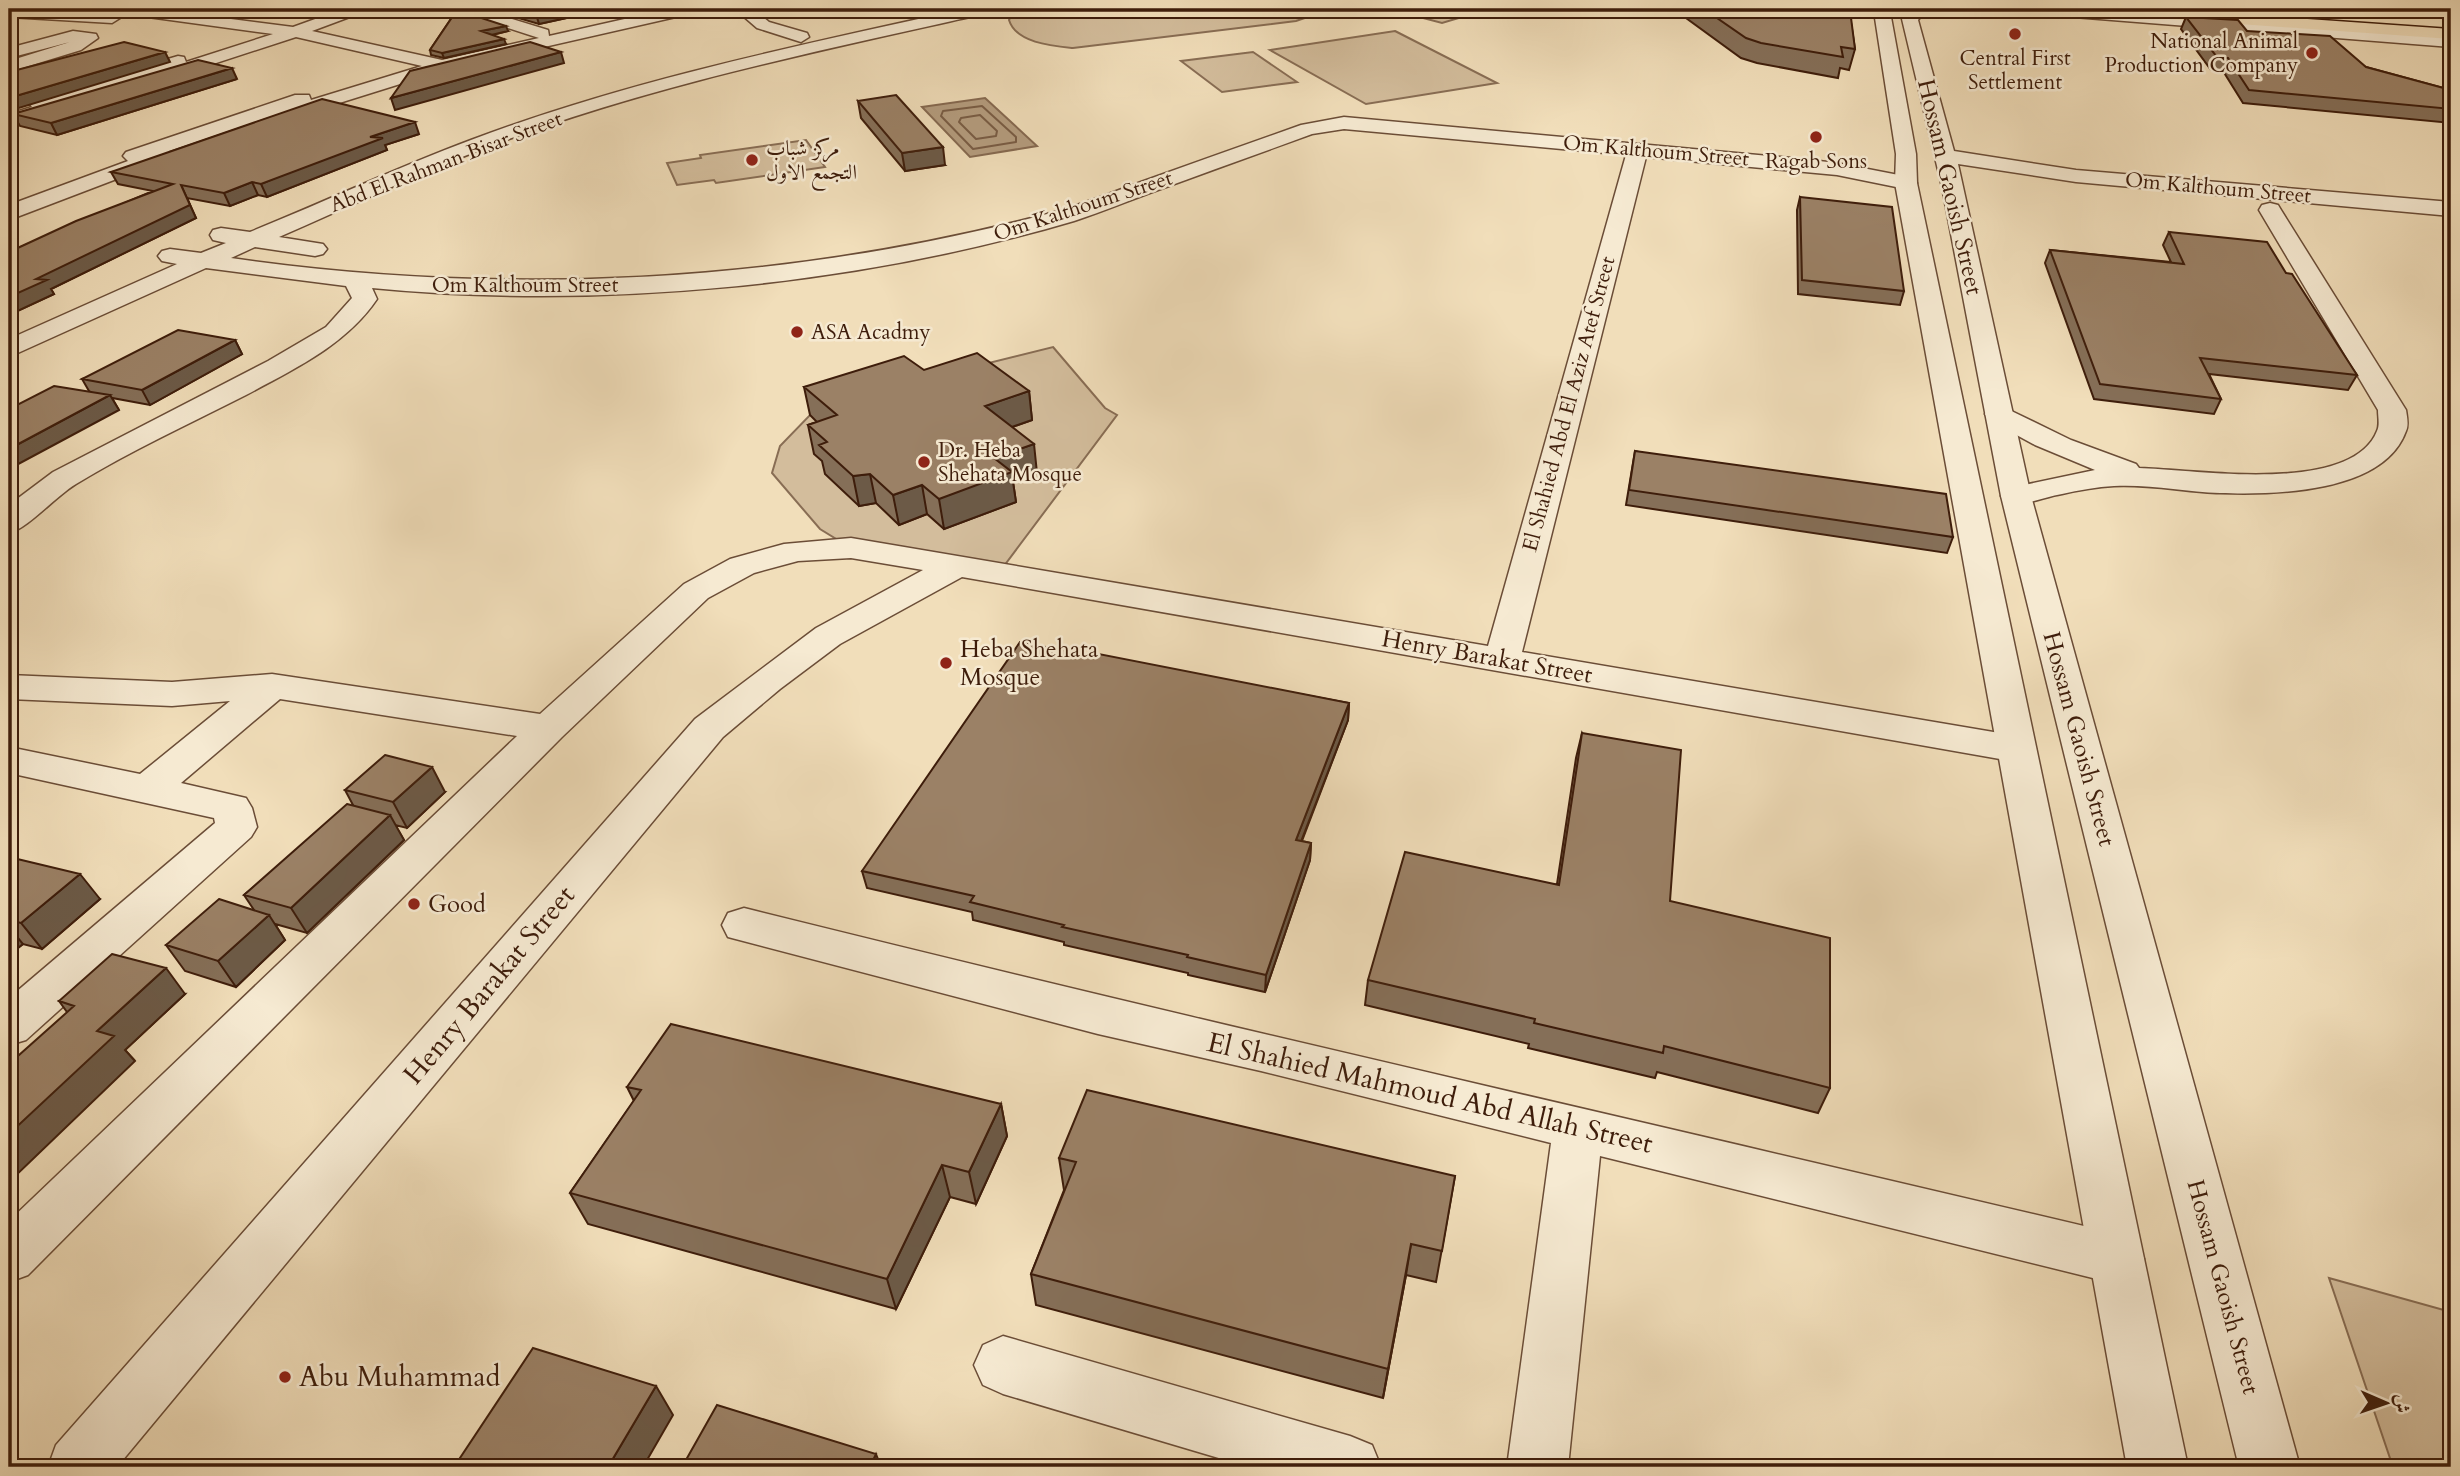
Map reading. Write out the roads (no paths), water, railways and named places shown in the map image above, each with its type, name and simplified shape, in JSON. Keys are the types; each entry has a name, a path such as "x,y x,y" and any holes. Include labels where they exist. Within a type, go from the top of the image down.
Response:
{"main road":[{"path":"2099,9 2451,34"},
{"path":"2320,9 2451,18"}],"street":[{"path":"86,9 275,34 425,67 689,9"},
{"path":"9,120 275,34 332,9"},
{"path":"9,111 255,36 295,32 357,9"},
{"path":"464,9 542,34"},
{"path":"13,206 230,122 542,34 653,9"},
{"path":"743,9 763,25 801,37"},
{"name":"Abd El Rahman Bisar Street","path":"9,327 170,256 459,135 733,48 801,37 934,9"},
{"name":"Hossam Gaoish Street","path":"1875,9 1883,17 1958,176 1980,322 2016,496 2270,1467"},
{"name":"Hossam Gaoish Street","path":"1919,9 1910,19 1906,168 1931,317 2158,1467"},
{"path":"2036,9 2451,43"},
{"name":"Abd El Rahman Bisar Street","path":"9,349 203,261 478,144 604,102 767,57 973,10"},
{"path":"9,12 136,14 255,36"},
{"path":"9,53 80,36 136,14"},
{"path":"295,32 425,67"},
{"path":"9,66 75,46 90,38 80,36"},
{"name":"Om Kalthoum Street","path":"419,263 534,267 644,266 780,255 913,235 1016,212 1284,120 1309,114 1378,113 1638,149 1837,169 1906,168"},
{"name":"Om Kalthoum Street","path":"170,256 440,287 531,289 678,282 783,271 963,243 1057,219 1326,125 1378,124 1494,130 1820,156 1906,168"},
{"name":"El Shahied Abd El Aziz Atef Street","path":"1502,659 1638,149"},
{"name":"Om Kalthoum Street","path":"1958,176 2076,176 2451,209"},
{"name":"Om Kalthoum Street","path":"2008,187 2451,226"},
{"path":"2016,496 2054,484 2098,478 2147,477 2252,485 2297,481 2335,474 2364,462 2384,447 2393,429 2392,410 2270,210"},
{"path":"221,235 331,251"},
{"path":"9,524 18,513 64,478 278,367 335,332 365,299 355,278"},
{"path":"1931,317 1980,322"},
{"path":"1999,414 2039,437 2077,454 2147,477"},
{"name":"Henry Barakat Street","path":"9,1257 548,728 696,591 742,566 796,551 850,548 2017,750"},
{"name":"Henry Barakat Street","path":"78,1467 709,728 768,679 829,636 891,599 956,566"},
{"path":"9,687 172,694 272,686 548,728"},
{"path":"148,789 272,686"},
{"path":"9,760 232,808 236,827 9,1027"},
{"name":"El Shahied Mahmoud Abd Allah Street","path":"744,925 1098,1015 2117,1259"},
{"path":"1537,1467 1578,1128"},
{"path":"1003,1365 1350,1467"}],"water":[{"path":"985,98 1037,146 970,157 922,107"}],"place":[{"name":"Central First Settlement","path":"2015,34"},
{"name":"National Animal Production Company","path":"2312,53"},
{"name":"Ragab Sons","path":"1816,137"},
{"name":"مركز شباب التجمع الاول","path":"752,160"},
{"name":"ASA Acadmy","path":"797,332"},
{"name":"Dr. Heba Shehata Mosque","path":"924,462"},
{"name":"Heba Shehata Mosque","path":"946,663"},
{"name":"Good","path":"414,904"},
{"name":"Abu Muhammad","path":"285,1377"}]}
